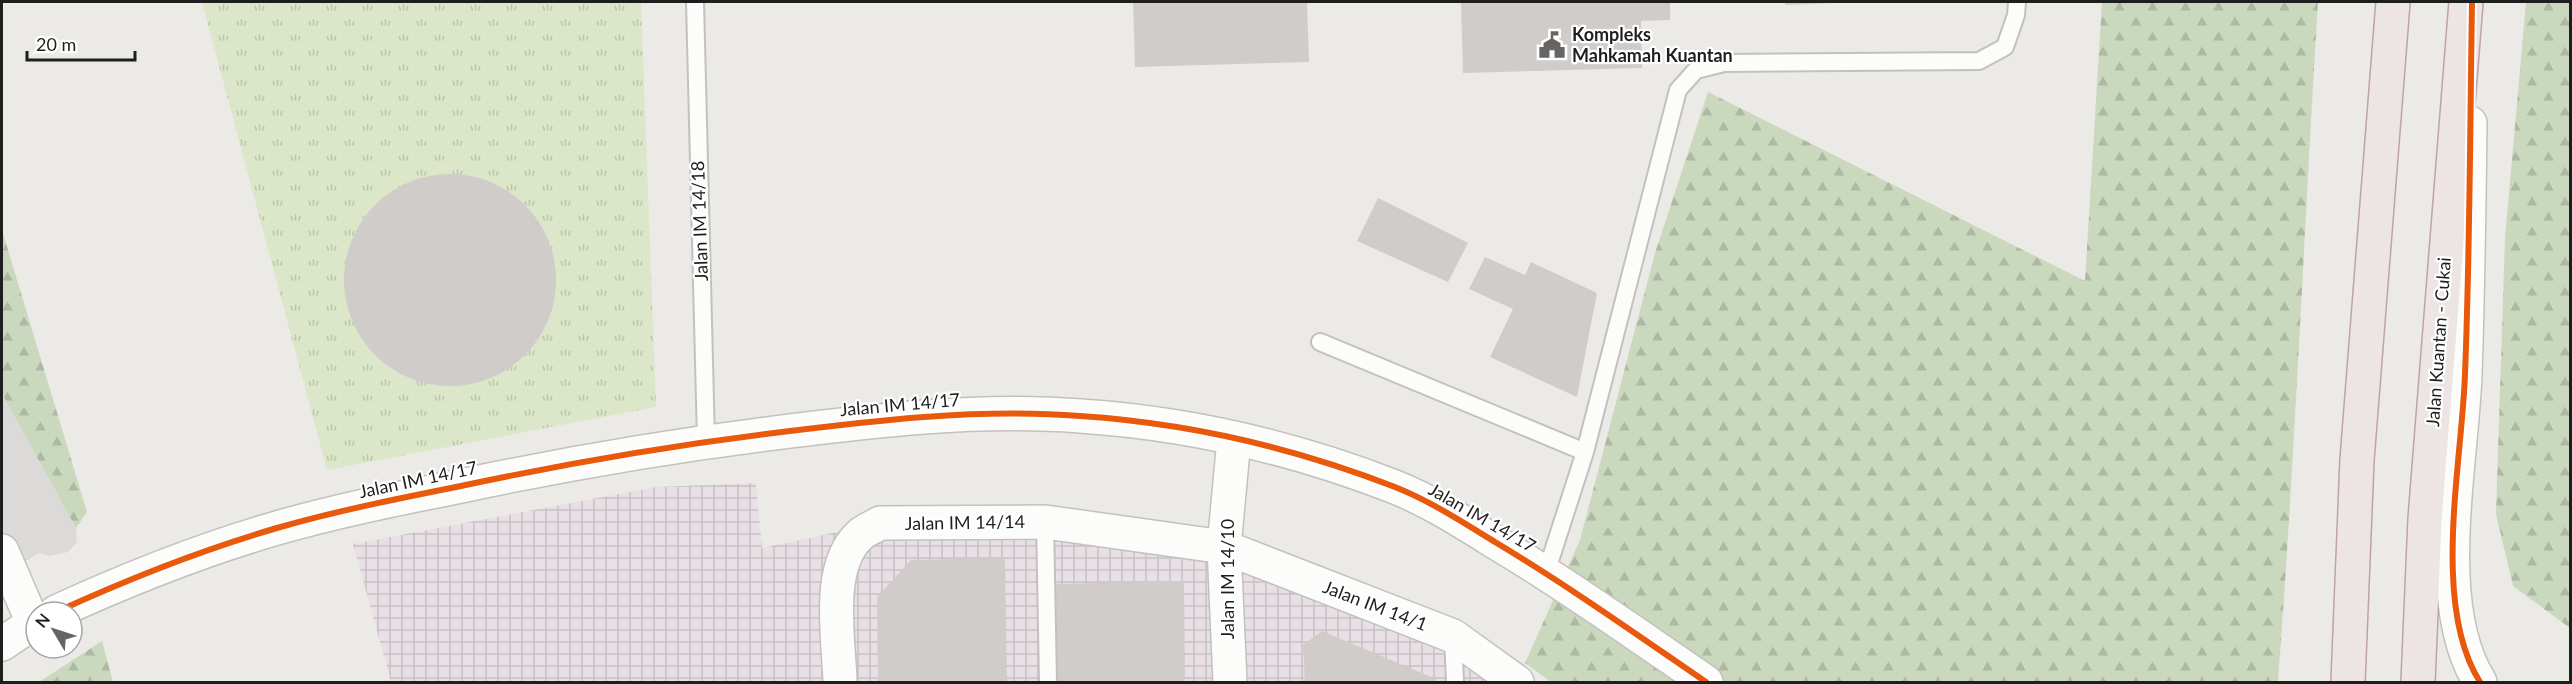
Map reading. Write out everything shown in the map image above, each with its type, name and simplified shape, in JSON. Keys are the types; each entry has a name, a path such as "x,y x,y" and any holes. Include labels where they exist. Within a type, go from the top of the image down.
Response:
{"highway":[{"path":"2348,682 2357,460 2393,2"},
{"name":"Jalan Kuantan - Cukai","path":"2418,682 2425,519 2466,2"}],"street":[{"path":"2472,2 2465,375 2453,584 2466,654 2480,682"},
{"name":"Jalan IM 14/17","path":"82,600 123,581 279,527 569,462 706,441 909,417 990,413 1078,416 1157,423 1234,439 1340,468 1399,489 1454,517 1546,573 1706,682"},
{"name":"Jalan IM 14/10","path":"1230,682 1224,547 1234,439"},
{"name":"Jalan IM 14/14","path":"840,682 837,587 844,556 860,535 880,523 1045,522 1224,547"},
{"name":"Jalan IM 14/1","path":"1224,547 1453,636 1517,682"},
{"path":"2,551 31,600"},
{"name":"Jalan IM 14/17","path":"2,644 24,630"}],"lane":[{"name":"Jalan IM 14/18","path":"694,2 706,441"},
{"path":"1546,573 1585,452 1678,90 1696,70 1724,63 1979,61 2005,47 2016,15 2017,2"},
{"path":"1320,342 1585,452"},
{"path":"1045,522 1048,682"},
{"path":"1453,636 1455,682"}],"shaded area":[{"path":"2,394 76,528 77,542 68,552 49,556 39,553 2,576"},
{"path":"756,483 762,548 880,523 1224,547 1517,682 391,682 353,544 656,487"}],"green space":[{"path":"202,2 641,2 656,407 327,470"},
{"path":"2102,2 2318,2 2278,682 1551,682 1525,663 1580,540 1655,253 1708,92 2085,281"},
{"path":"2526,2 2570,2 2570,628 2513,586 2496,514 2505,238"},
{"path":"2,230 87,512 76,528 2,394"},
{"path":"102,641 113,682 39,682 73,660 84,660 84,653"}],"building":[{"path":"1133,2 1307,2 1309,62 1135,67"},
{"name":"Kompleks Mahkamah Kuantan","path":"1461,2 1670,2 1670,20 1641,21 1642,68 1463,73"},
{"path":"1785,2 1832,2 1832,3 1785,5"},
{"path":"450,174 471,176 490,182 509,192 525,205 538,221 548,240 554,259 556,280 554,301 548,320 538,339 525,355 509,368 490,378 471,384 450,386 429,384 410,378 391,368 375,355 362,339 352,320 346,301 344,280 346,259 352,240 362,221 375,205 391,192 410,182 429,176"},
{"path":"1378,198 1468,243 1448,282 1357,241"},
{"path":"1485,257 1525,275 1531,262 1597,293 1577,397 1490,357 1513,309 1469,289"},
{"path":"1005,558 1007,682 878,682 877,597 911,560"},
{"path":"1184,581 1185,682 1057,682 1056,584"},
{"path":"1322,631 1436,679 1436,682 1305,682 1303,645"}],"cycle path":[{"path":"2472,2 2467,328 2453,532 2453,574 2457,614 2465,650 2480,682"},
{"path":"83,600 165,566 299,522 389,501 572,464 727,439 884,420 962,415 1041,414 1120,419 1200,431 1319,460 1395,487 1446,512 1522,558 1706,682"}],"place":[{"name":"Kompleks Mahkamah Kuantan","path":"1552,45"}]}
